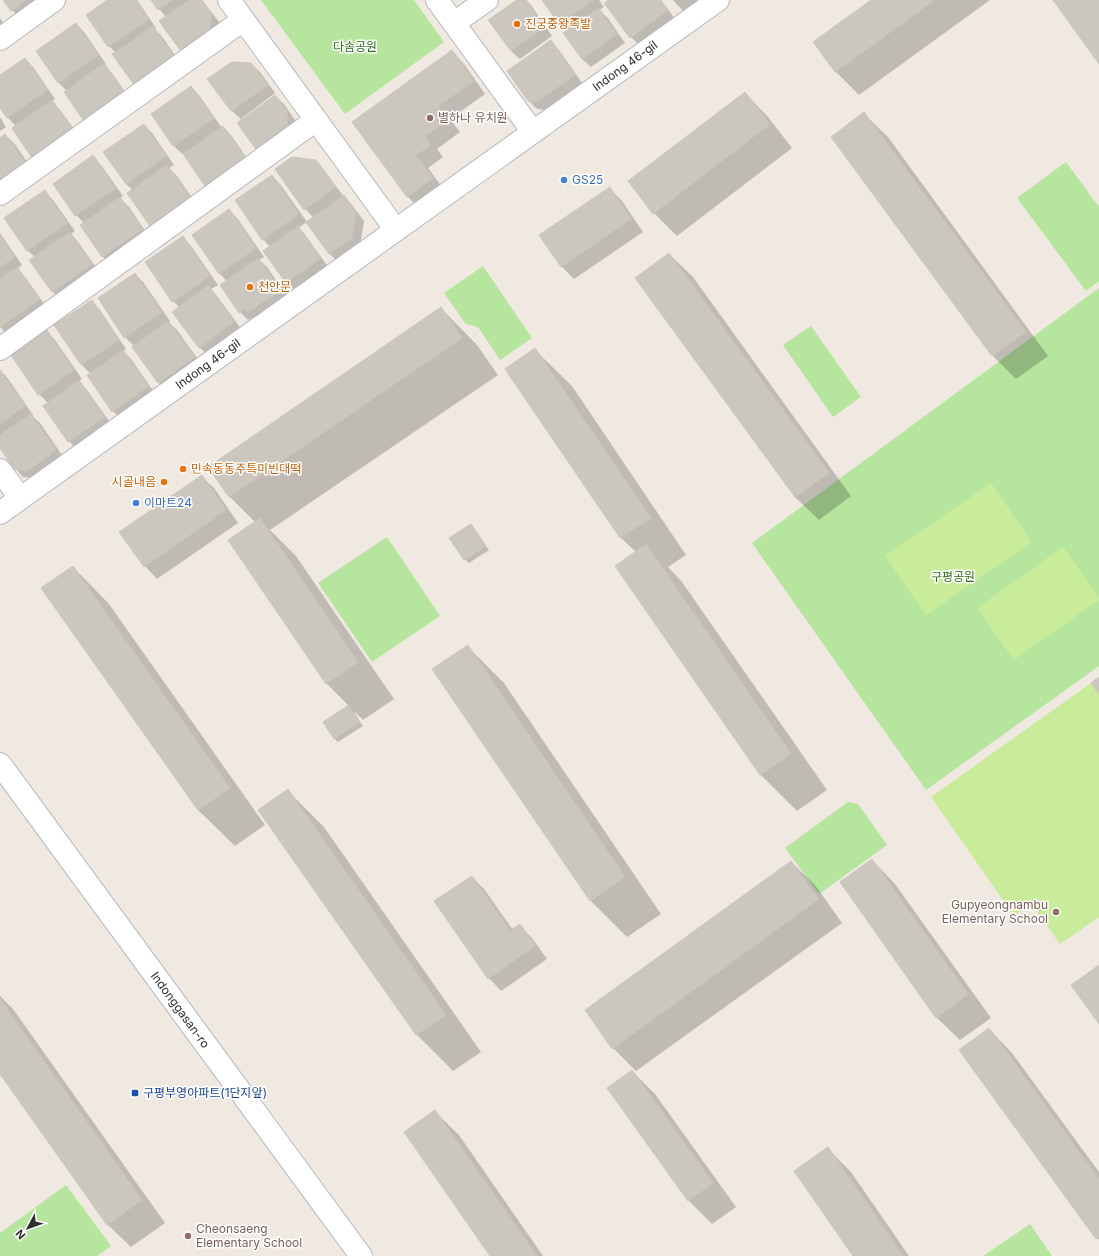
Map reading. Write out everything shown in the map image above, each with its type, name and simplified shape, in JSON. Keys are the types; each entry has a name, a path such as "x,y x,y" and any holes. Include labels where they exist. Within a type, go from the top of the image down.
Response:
{"street":[{"path":"0,39 54,0"},
{"path":"229,0 396,230"},
{"path":"437,0 533,132"},
{"path":"454,24 486,0"},
{"name":"Indong 46-gil","path":"0,512 718,0"},
{"path":"0,194 243,20"},
{"path":"0,349 316,120"},
{"path":"0,470 20,498"},
{"name":"Indonggasan-ro","path":"0,764 361,1256"}],"green space":[{"name":"다솜공원","path":"261,0 414,0 444,42 345,114"},
{"path":"1066,162 1099,207 1099,281 1086,291 1017,198"},
{"path":"483,266 532,338 500,360 478,327 466,324 444,293"},
{"name":"구평공원","path":"1099,288 1099,666 926,790 752,543"},
{"path":"811,326 861,397 833,417 783,345"},
{"path":"991,483 1032,542 926,615 885,556"},
{"path":"387,537 440,616 372,662 318,583"},
{"path":"1063,547 1099,600 1014,660 977,608"},
{"name":"Gupyeongnambu Elementary School","path":"1091,683 1099,694 1099,917 1060,944 1032,904 1014,916 931,797"},
{"path":"848,802 858,804 887,845 819,894 785,848"},
{"path":"66,1185 111,1246 97,1256 0,1256 0,1233"},
{"path":"1030,1224 1052,1256 983,1256"}],"building":[{"path":"3,0 26,0 11,11"},
{"path":"107,0 136,0 149,19 108,47 86,15"},
{"path":"151,0 172,0 158,10"},
{"path":"189,0 202,0 212,14 209,35 183,54 159,21"},
{"name":"진궁중왕족발","path":"517,0 526,0 545,27 511,51 488,20"},
{"path":"542,0 593,0 559,24"},
{"path":"609,0 660,0 668,10 630,38 604,3"},
{"path":"871,0 935,0 835,72 813,42"},
{"path":"1053,0 1099,0 1099,64"},
{"path":"599,8 617,34 582,59 563,33"},
{"path":"76,23 98,55 58,83 36,51"},
{"path":"153,26 175,58 135,86 112,54"},
{"path":"551,40 575,75 536,102 528,101 507,71"},
{"path":"452,50 474,81 438,106 448,120 425,136 431,145 416,155 433,178 407,197 352,122"},
{"path":"25,58 48,90 7,118 0,108 0,75"},
{"path":"232,62 251,63 268,85 231,111 207,79"},
{"path":"104,63 127,96 86,124 64,92"},
{"path":"191,86 214,118 173,146 151,114"},
{"path":"745,92 770,124 653,214 628,181"},
{"path":"275,95 287,111 288,137 261,156 237,123"},
{"path":"52,100 75,132 34,161 12,128"},
{"path":"864,112 1026,332 992,356 831,137"},
{"path":"144,124 166,156 126,184 103,152"},
{"path":"223,126 246,158 205,186 183,154"},
{"path":"5,134 28,166 0,185 0,138"},
{"path":"93,155 116,188 75,216 53,184"},
{"path":"292,157 316,160 336,187 304,210 275,169"},
{"path":"167,165 190,197 150,226 127,193"},
{"path":"272,175 299,214 262,240 235,200"},
{"path":"610,187 631,219 561,267 539,235"},
{"path":"45,190 67,223 27,251 4,218"},
{"path":"344,195 356,212 352,238 329,254 306,222"},
{"path":"120,197 143,229 102,257 80,225"},
{"path":"229,209 256,248 219,274 192,235"},
{"path":"298,226 321,258 286,283 263,251"},
{"path":"70,232 92,264 52,292 29,260"},
{"path":"0,235 15,257 0,267"},
{"path":"183,236 210,276 172,302 145,262"},
{"path":"669,253 829,473 795,497 635,278"},
{"name":"천안문","path":"258,258 281,290 248,312 245,309 239,313 220,285"},
{"path":"17,267 40,299 0,327 0,279"},
{"path":"135,273 162,312 124,338 98,298"},
{"path":"208,285 235,321 199,348 172,312"},
{"path":"92,300 119,340 81,365 54,325"},
{"path":"441,307 462,338 229,497 208,467"},
{"path":"168,321 195,357 158,383 132,347"},
{"path":"47,330 74,370 38,395 11,355"},
{"path":"535,348 651,518 620,538 505,369"},
{"path":"123,350 149,386 112,412 87,375"},
{"path":"0,370 25,406 0,424"},
{"path":"79,380 105,417 68,442 43,406"},
{"path":"31,414 56,450 27,471 14,469 0,448 0,435"},
{"path":"202,475 226,510 144,567 119,532"},
{"path":"260,518 358,662 326,684 228,540"},
{"path":"471,524 486,546 464,560 449,538"},
{"path":"646,544 791,754 760,775 615,566"},
{"path":"73,566 230,788 198,810 41,588"},
{"path":"468,645 625,877 590,901 432,669"},
{"path":"1099,677 1099,694 1091,683"},
{"path":"349,705 360,722 334,739 323,722"},
{"path":"288,789 446,1015 416,1035 258,810"},
{"path":"872,859 968,994 936,1018 840,882"},
{"path":"791,861 819,899 612,1049 585,1010"},
{"path":"472,876 510,931 520,924 535,946 488,979 434,901"},
{"path":"1099,965 1099,1024 1071,985"},
{"path":"0,999 142,1200 107,1225 0,1074"},
{"path":"989,1028 1099,1179 1099,1236 1096,1239 959,1050"},
{"path":"632,1070 713,1183 688,1201 607,1088"},
{"path":"435,1110 537,1256 490,1256 404,1132"},
{"path":"828,1147 903,1256 853,1256 794,1171"}],"place":[{"name":"진궁중왕족발","path":"517,24"},
{"name":"별하나 유치원","path":"430,118"},
{"name":"GS25","path":"564,180"},
{"name":"천안문","path":"250,287"},
{"name":"민속동동주특미빈대떡","path":"183,469"},
{"name":"시골내음","path":"164,482"},
{"name":"이마트24","path":"136,503"},
{"name":"Gupyeongnambu Elementary School","path":"1056,912"},
{"name":"구평부영아파트(1단지앞)","path":"135,1093"},
{"name":"Cheonsaeng Elementary School","path":"188,1236"}]}
